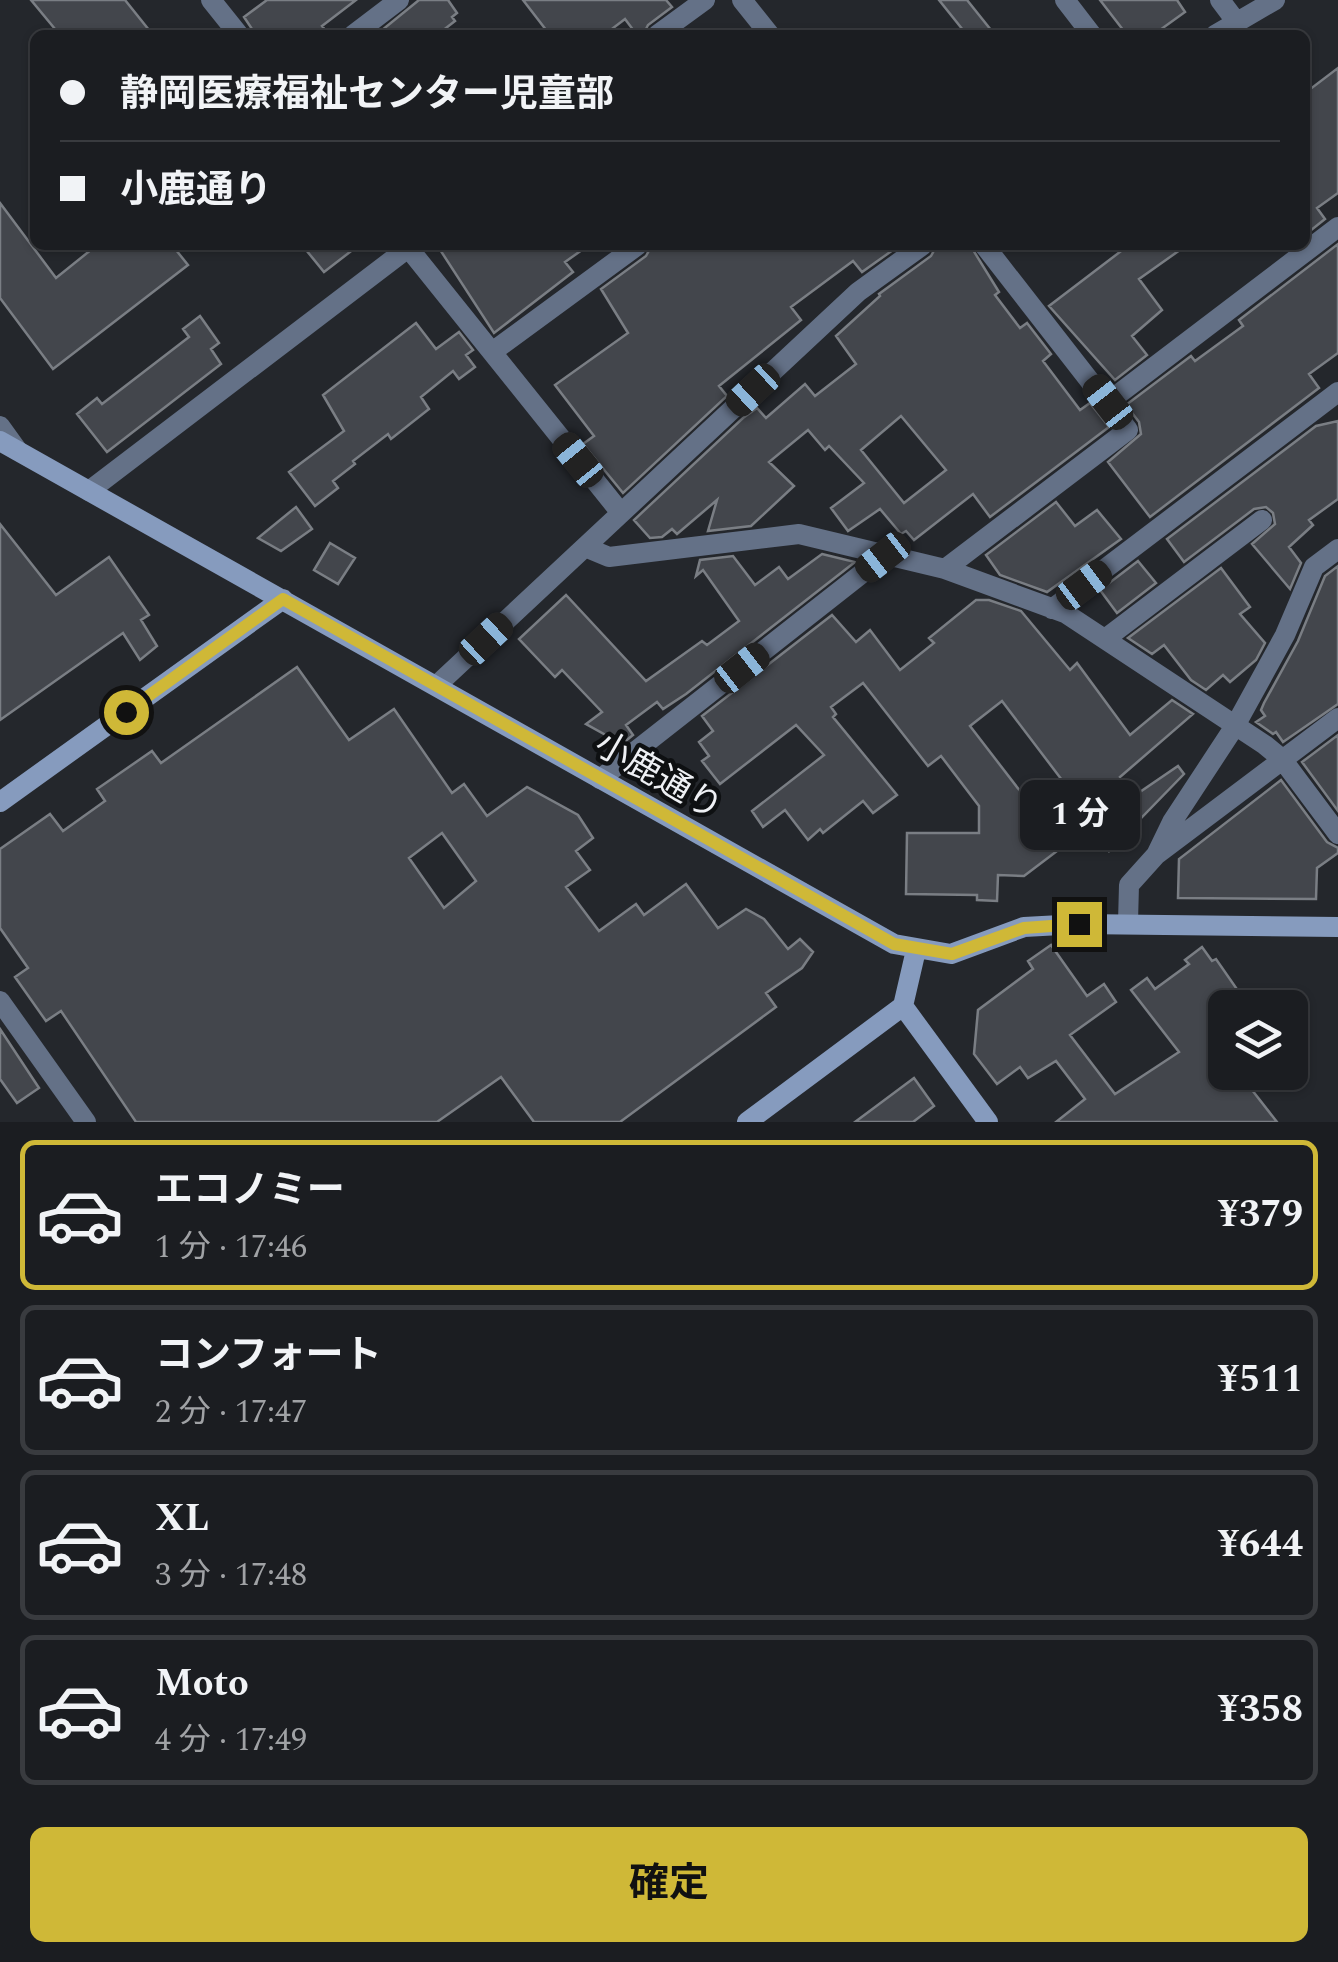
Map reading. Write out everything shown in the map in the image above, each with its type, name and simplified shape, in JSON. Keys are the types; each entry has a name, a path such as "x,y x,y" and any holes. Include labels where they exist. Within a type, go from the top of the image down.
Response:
{"street":[{"path":"210,0 235,30"},
{"path":"359,30 398,0"},
{"path":"664,30 705,0"},
{"path":"742,0 766,30"},
{"path":"1065,0 1088,30"},
{"path":"1220,0 1235,20"},
{"path":"1222,30 1275,0"},
{"path":"1310,247 1338,226"},
{"path":"89,491 402,250"},
{"path":"410,250 621,513"},
{"path":"492,352 631,250"},
{"path":"437,685 858,292 916,250"},
{"path":"945,569 1128,430 988,250"},
{"path":"1108,402 1307,250"},
{"path":"1052,609 1338,392"},
{"path":"0,426 9,446"},
{"name":"小鹿通り","path":"9,446 874,934 916,950 952,954 1024,928 1128,922 1338,927"},
{"path":"1106,639 1262,520"},
{"path":"585,547 610,557 798,534 945,569 1052,609 1106,639 1282,759 1338,834"},
{"path":"1156,855 1172,822 1235,726 1284,636 1314,567 1338,548"},
{"path":"600,779 883,557"},
{"path":"0,802 283,599"},
{"path":"1128,922 1130,885 1156,855 1338,718"},
{"path":"747,1122 903,1006 916,950"},
{"path":"0,1001 86,1122"},
{"path":"903,1006 988,1122"}],"building":[{"path":"31,0 125,0 149,30 56,30"},
{"path":"267,0 356,0 322,26 325,30 253,30 244,17"},
{"path":"419,0 448,0 457,13 452,17 455,21 443,30 382,30"},
{"path":"523,0 666,0 672,7 646,30 633,30 625,19 611,30 546,30"},
{"path":"939,0 967,0 991,30 963,30"},
{"path":"1100,0 1177,0 1185,12 1160,30 1123,30"},
{"path":"1338,68 1338,193 1317,208 1325,219 1310,231 1310,89"},
{"path":"0,203 30,243 30,250 35,250 56,278 91,250 176,250 188,265 53,369 0,298"},
{"path":"1338,244 1338,353 1309,374 1319,388 1150,517 1108,462 1141,434 1139,422 1126,405 1191,356 1195,361 1243,326 1239,320"},
{"path":"306,250 353,250 324,272"},
{"path":"440,250 582,250 565,262 573,272 494,333"},
{"path":"649,250 893,250 862,272 853,261 791,307 801,320 719,386 727,396 623,493 583,444 594,436 555,385 628,333 601,289"},
{"path":"934,250 973,250 999,292 995,295 1020,328 1027,323 1051,354 1043,361 1080,410 1090,403 1109,427 990,517 973,494 914,540 906,531 901,534 880,509 848,531 831,508 864,483 808,430 769,462 794,486 751,526 708,531 717,500 677,534 672,529 662,537 650,538 634,520 743,418 757,408 766,418 805,384 815,396 856,364 836,336 879,294","holes":["901,416 946,470 904,503 861,450"]},
{"path":"1122,250 1180,250 1139,279 1162,310 1132,336 1147,355 1115,380 1049,306"},
{"path":"200,316 219,343 211,349 221,364 107,452 77,414 97,398 102,404 189,337 183,329"},
{"path":"416,323 436,349 459,332 473,350 466,355 475,367 459,379 453,371 421,397 429,409 391,439 388,434 353,461 355,464 333,481 338,488 315,506 289,472 344,431 323,395"},
{"path":"1338,421 1338,499 1309,520 1313,525 1289,547 1301,563 1290,589 1252,544 1275,524 1273,513 1266,507 1254,509 1184,562 1167,539 1316,426"},
{"path":"1056,502 1075,526 1097,510 1121,539 1047,592 1000,575 986,555"},
{"path":"296,507 312,529 281,551 258,538"},
{"path":"0,524 56,595 109,557 149,615 141,620 157,646 140,660 123,633 0,720"},
{"path":"330,543 355,558 338,584 314,570"},
{"path":"822,554 855,562 686,694 663,709 657,702 626,725 633,735 622,744 586,724 602,712 562,670 555,677 519,639 566,595 646,681 702,641 707,645 739,621 703,570 696,576 700,560 733,556 755,585 779,567 788,579"},
{"path":"1138,561 1156,583 1117,613 1100,590"},
{"path":"1338,566 1338,704 1283,742 1276,732 1273,734 1256,722 1265,716 1261,710 1298,641 1325,576"},
{"path":"1221,568 1250,607 1240,614 1265,643 1256,660 1230,682 1223,675 1206,690 1191,680 1164,645 1152,654 1128,638"},
{"path":"976,600 989,600 1021,611 1070,670 1077,663 1130,735 1172,700 1193,714 1120,777 1134,796 1178,766 1184,774 1109,851 1090,826 1024,876 998,875 997,901 977,900 977,895 906,894 907,833 979,833 979,806 941,756 928,766 863,683 831,707 836,714 833,717 897,795 873,813 863,801 808,840 785,810 763,827 752,811 824,755 796,725 720,784 702,761 709,756 699,742 713,731 702,716 832,615 856,642 870,630 900,670 934,643 929,638","holes":["1002,701 1068,788 1037,813 970,726"]},
{"path":"297,667 349,740 394,709 452,793 464,784 487,816 527,787 578,815 593,838 576,851 590,870 566,887 599,931 636,904 644,915 686,884 718,928 746,909 764,919 788,949 800,939 813,952 802,968 766,993 776,1007 620,1122 534,1122 501,1077 437,1122 136,1122 61,1011 46,1021 15,977 28,968 0,928 0,849 50,814 63,831 105,801 97,789 152,751 161,763","holes":["442,833 476,881 444,908 409,858"]},
{"path":"1338,735 1338,811 1302,762"},
{"path":"1281,780 1327,842 1338,848 1338,853 1317,868 1316,899 1178,898 1179,859"},
{"path":"1051,945 1087,996 1104,984 1116,1002 1070,1035 1115,1094 1179,1052 1131,990 1147,978 1155,989 1189,964 1185,960 1202,947 1212,961 1216,959 1238,990 1208,990 1208,1090 1252,1090 1277,1122 1056,1122 1085,1099 1056,1061 1028,1078 1020,1067 997,1084 974,1054 978,1010 1033,969 1028,961"},
{"path":"0,1029 39,1088 17,1103 0,1079"},
{"path":"914,1078 934,1106 913,1122 855,1122"}],"route":[{"path":"126,712 283,599 894,944 952,954 1024,928 1079,924"}]}
